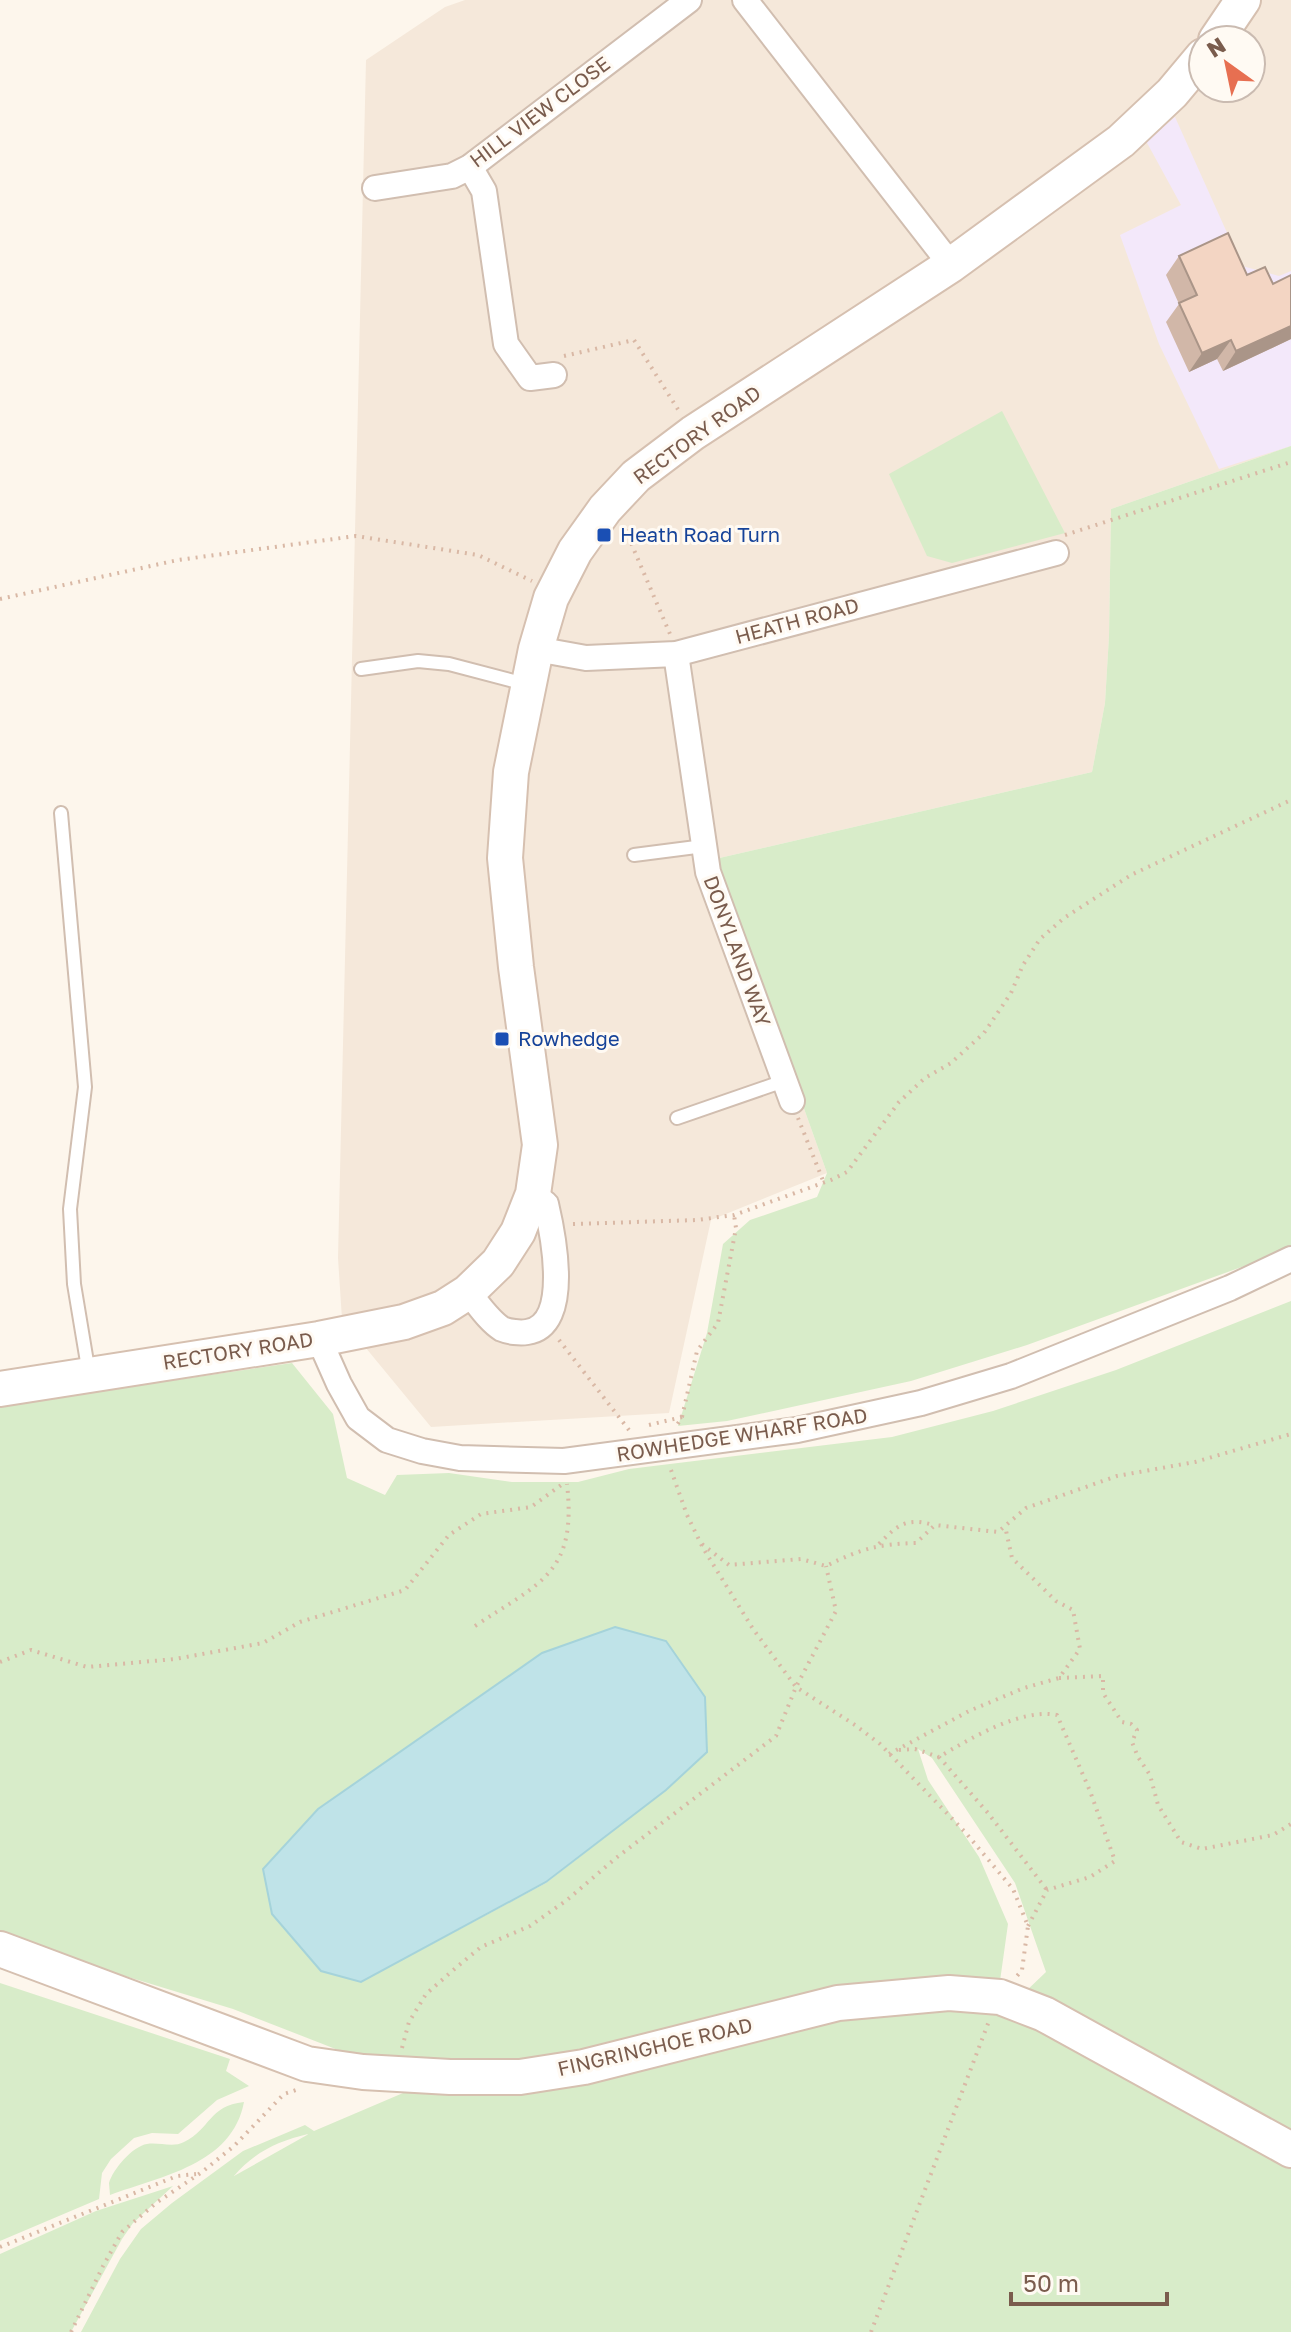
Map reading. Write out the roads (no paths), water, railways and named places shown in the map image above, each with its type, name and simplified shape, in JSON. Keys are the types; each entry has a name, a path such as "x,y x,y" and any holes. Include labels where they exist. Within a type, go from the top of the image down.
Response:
{"street":[{"name":"HILL VIEW CLOSE","path":"375,188 452,176 470,167 689,0"},
{"path":"745,0 951,265"},
{"path":"1227,24 1243,0"},
{"name":"RECTORY ROAD","path":"0,1389 319,1339 404,1322 443,1308 468,1292 504,1253 518,1232 533,1194 540,1145 505,858 511,772 536,649 555,591 575,551 636,476 693,433 951,265 1121,141 1187,75"},
{"path":"470,167 484,191 506,344 535,383"},
{"name":"HEATH ROAD","path":"536,649 586,658 677,654 1056,553"},
{"name":"DONYLAND WAY","path":"677,654 708,872 788,1091"},
{"path":"468,1292 503,1329 521,1333 535,1331 545,1322 552,1309 556,1279 551,1224 546,1204 533,1194"},
{"name":"ROWHEDGE WHARF ROAD","path":"319,1339 358,1418 387,1440 460,1458 565,1472 672,1448 797,1430 921,1403 1011,1376 1230,1288 1291,1259"},
{"name":"FINGRINGHOE ROAD","path":"0,1949 307,2064 400,2074 520,2077 584,2067 838,2003 949,1993 1000,1997 1044,2014 1291,2150"}],"lane":[{"path":"361,669 418,661 449,664 528,685"},
{"path":"61,813 85,1087 70,1209 74,1284 89,1374"},
{"path":"634,855 704,846"},
{"path":"677,1118 788,1091"}],"water":[{"path":"615,1627 666,1641 705,1697 707,1752 666,1790 546,1882 361,1982 321,1971 272,1914 263,1869 318,1809 542,1653"}],"place":[{"name":"Heath Road Turn","path":"604,535"},
{"name":"Rowhedge","path":"502,1039"}]}
